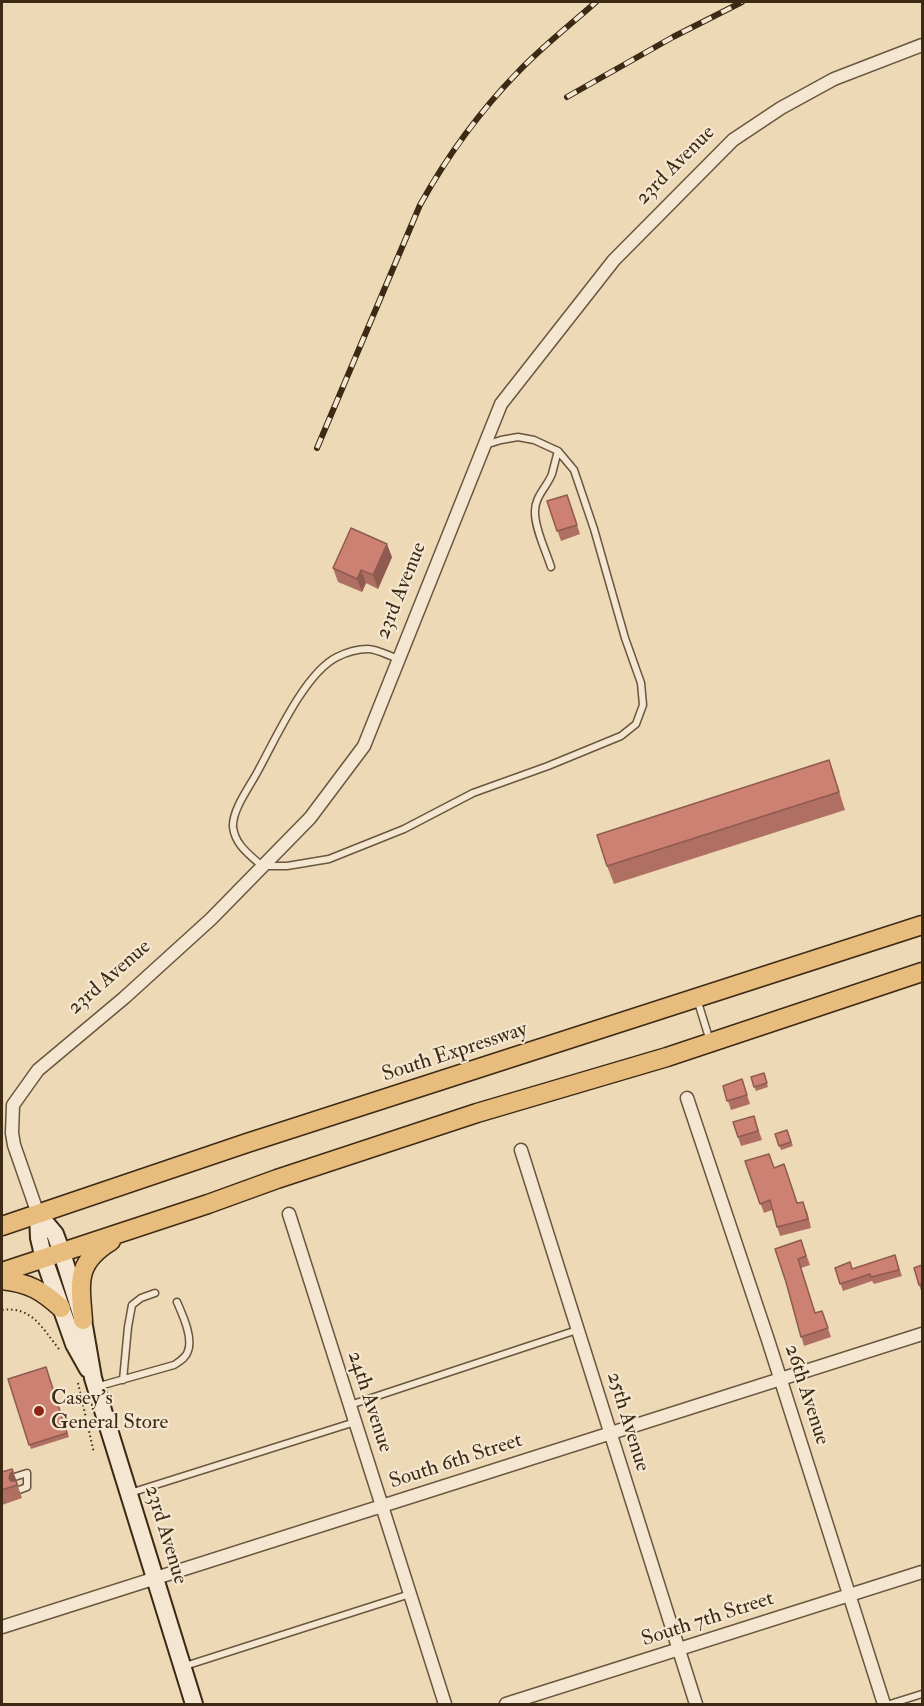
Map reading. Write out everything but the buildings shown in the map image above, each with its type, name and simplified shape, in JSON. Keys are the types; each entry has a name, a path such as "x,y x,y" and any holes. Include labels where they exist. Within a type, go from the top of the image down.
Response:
{"main road":[{"name":"South Expressway","path":"2,1226 247,1143 922,926"},
{"path":"2,1272 477,1113 710,1042 922,972"},
{"name":"23rd Avenue","path":"38,1215 55,1234 83,1320 88,1382"},
{"name":"23rd Avenue","path":"38,1215 39,1238 44,1258 129,1494 194,1704"},
{"path":"83,1320 81,1281 84,1267 104,1246 129,1230"},
{"path":"2,1280 30,1286 61,1308"}],"street":[{"name":"23rd Avenue","path":"38,1215 14,1145 13,1105 38,1070 124,998 211,920 310,818 364,746 501,404 614,260 733,140 781,108 834,79 922,45"},
{"name":"26th Avenue","path":"687,1098 781,1379 884,1704"},
{"name":"25th Avenue","path":"521,1150 696,1704"},
{"name":"24th Avenue","path":"289,1214 445,1704"},
{"name":"South 6th Street","path":"2,1627 922,1334"},
{"name":"South 7th Street","path":"506,1704 922,1572"}],"lane":[{"path":"399,659 369,649 338,656 328,662 311,681 288,713 240,803 233,825 235,837 241,847 262,866 287,866 328,859 404,829 473,793 621,736 636,724 643,705 640,683 574,470 558,451 534,440 518,437 485,445"},
{"path":"551,567 534,512 536,502 551,476 558,451"},
{"path":"697,998 710,1042"},
{"path":"123,1380 132,1305 141,1298 154,1293"},
{"path":"88,1382 123,1380 174,1365 184,1358 189,1350 189,1337 177,1302"},
{"path":"350,1406 578,1330"},
{"path":"129,1494 355,1422"},
{"path":"2,1481 27,1473 27,1487 19,1490"},
{"path":"183,1666 410,1594"},
{"path":"890,1704 922,1694"}],"path":[{"path":"2,1310 19,1310 26,1313 59,1348"},
{"path":"88,1382 94,1453"}],"railway":[{"path":"317,448 420,205 441,170 465,135 504,87 537,54 596,2"},
{"path":"567,97 673,37 742,2"}],"place":[{"name":"Casey's General Store","path":"39,1411"}]}
